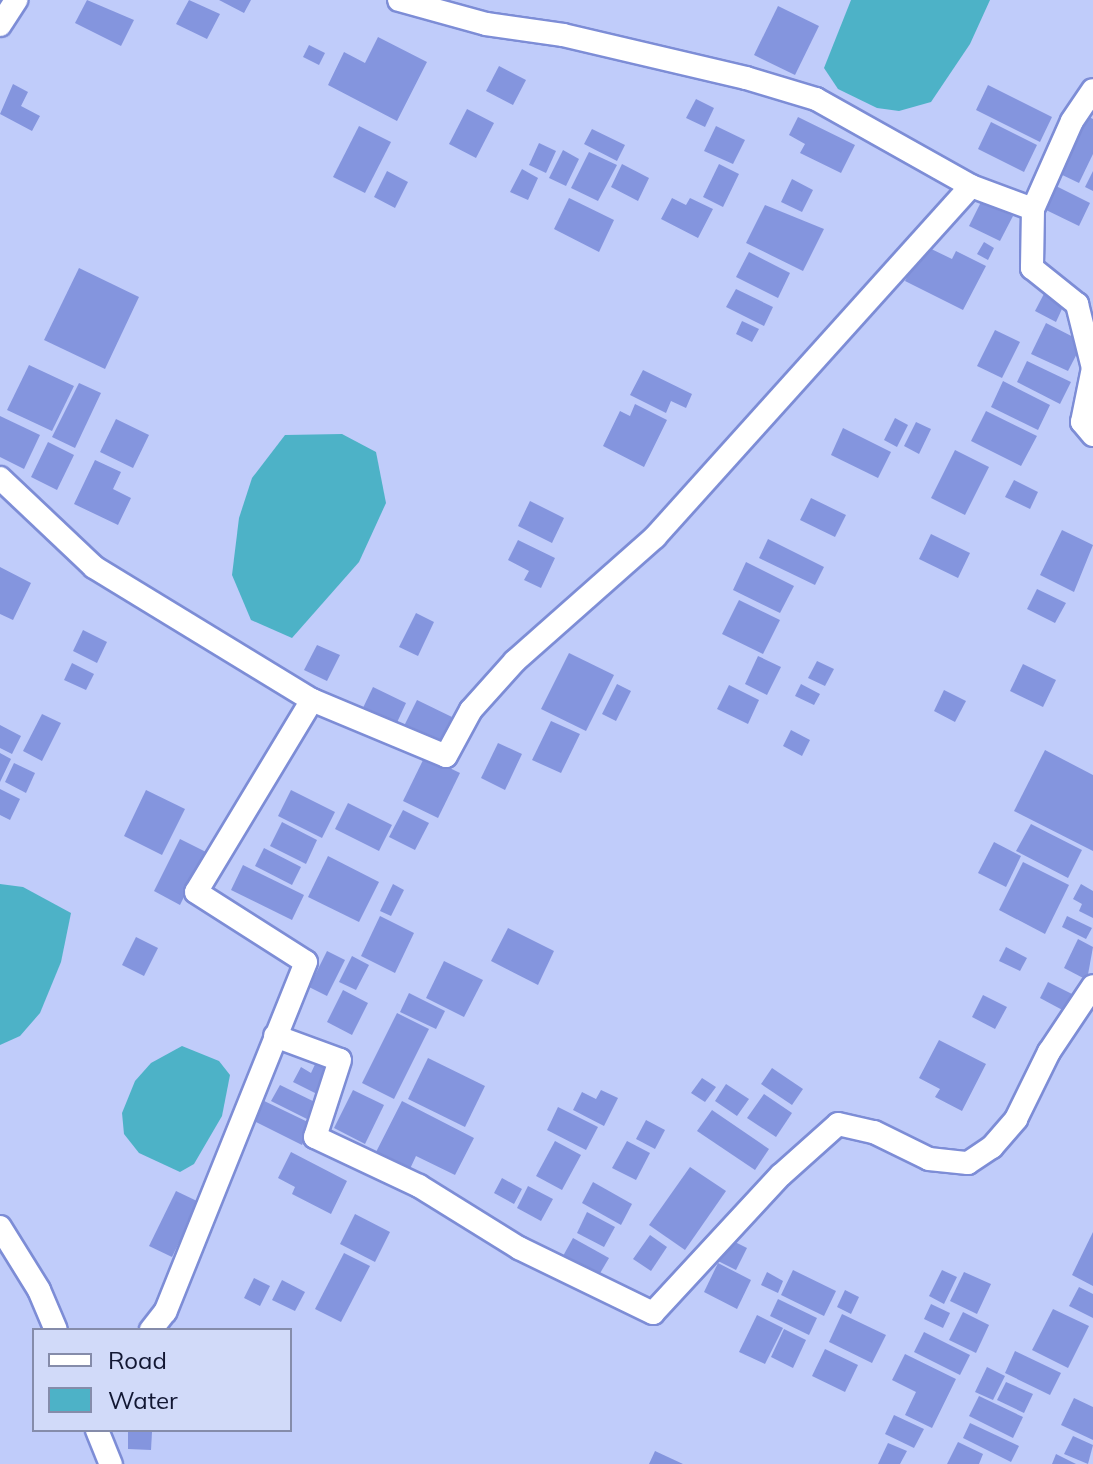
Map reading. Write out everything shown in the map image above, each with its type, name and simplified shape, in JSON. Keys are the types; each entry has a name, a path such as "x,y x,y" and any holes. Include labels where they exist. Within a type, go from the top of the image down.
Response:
{"street":[{"path":"0,25 16,0"},
{"path":"399,0 451,17 563,35 701,67 816,99 971,186 1033,209"},
{"path":"1093,90 1072,121 1033,209 1032,268 1077,304 1093,368 1082,422 1093,435"},
{"path":"0,478 94,567 312,700 446,756 471,710 515,661 655,537 971,186"},
{"path":"153,1328 165,1312 306,962 196,892 312,700"},
{"path":"275,1036 340,1060 315,1137 419,1186 519,1248 653,1313 781,1175 838,1124 874,1132 929,1159 968,1163 992,1147 1016,1119 1049,1052 1093,986"},
{"path":"0,1227 39,1290 55,1328"},
{"path":"98,1432 111,1464"}],"water":[{"path":"851,0 990,0 970,44 931,102 899,111 877,108 838,89 824,68"},
{"path":"342,434 376,452 386,503 359,562 292,638 251,620 232,575 239,518 252,478 285,435"},
{"path":"0,884 23,887 71,913 61,962 40,1013 20,1036 0,1045"},
{"path":"182,1046 219,1061 230,1075 222,1116 194,1164 180,1172 139,1153 124,1134 122,1113 135,1081 151,1063"}],"building":[{"path":"87,0 134,20 121,46 75,23"},
{"path":"189,0 220,14 207,39 176,24"},
{"path":"219,0 251,0 244,13"},
{"path":"778,6 819,26 795,75 754,55"},
{"path":"378,37 427,62 397,121 328,85 344,52 365,63"},
{"path":"309,45 325,53 319,65 303,57"},
{"path":"499,66 526,80 513,105 486,91"},
{"path":"13,84 28,92 21,106 40,116 32,131 0,114"},
{"path":"988,85 1052,117 1040,142 976,110"},
{"path":"696,99 714,108 705,127 686,118"},
{"path":"467,109 494,123 476,158 449,144"},
{"path":"1085,115 1093,119 1093,154 1079,183 1056,172"},
{"path":"798,117 855,145 841,173 800,153 805,144 789,135"},
{"path":"991,122 1037,145 1024,172 978,149"},
{"path":"359,126 391,142 365,193 333,177"},
{"path":"716,126 745,140 733,164 704,151"},
{"path":"592,129 625,145 617,161 584,144"},
{"path":"539,143 556,151 546,173 529,165"},
{"path":"563,150 579,159 566,186 549,178"},
{"path":"589,152 617,165 598,201 571,188"},
{"path":"622,164 649,178 638,201 611,187"},
{"path":"719,164 739,174 723,207 703,197"},
{"path":"522,169 538,178 528,200 510,192"},
{"path":"387,171 408,182 395,208 374,197"},
{"path":"1093,171 1093,191 1085,187"},
{"path":"792,179 813,190 802,212 781,202"},
{"path":"1056,186 1090,203 1079,226 1044,209"},
{"path":"569,198 614,220 599,252 554,229"},
{"path":"672,198 686,205 690,198 713,209 698,238 661,219"},
{"path":"982,200 1013,216 1000,241 969,226"},
{"path":"765,205 824,229 803,271 746,243"},
{"path":"984,242 994,248 988,260 977,254"},
{"path":"923,245 952,259 956,251 986,266 963,310 905,281"},
{"path":"749,252 790,273 778,298 736,277"},
{"path":"79,268 139,297 105,369 44,340"},
{"path":"1047,288 1067,298 1056,322 1035,311"},
{"path":"736,289 773,307 764,326 726,307"},
{"path":"742,321 759,329 752,342 736,334"},
{"path":"1046,323 1083,342 1068,371 1031,354"},
{"path":"995,330 1020,342 1002,378 977,366"},
{"path":"1027,361 1071,382 1060,404 1017,382"},
{"path":"29,365 74,386 52,431 7,410"},
{"path":"643,370 692,394 686,408 671,401 666,413 630,395"},
{"path":"1003,381 1050,405 1038,430 991,407"},
{"path":"79,383 101,393 75,448 52,437"},
{"path":"635,404 667,420 644,467 603,446 620,411 630,416"},
{"path":"986,411 1037,436 1021,466 971,441"},
{"path":"0,416 40,435 24,469 0,457"},
{"path":"895,418 908,425 897,447 884,440"},
{"path":"116,419 149,435 133,468 100,452"},
{"path":"916,422 931,429 919,454 904,446"},
{"path":"843,428 891,452 878,478 831,455"},
{"path":"48,442 74,455 57,490 31,477"},
{"path":"955,450 989,467 965,515 931,498"},
{"path":"95,460 121,472 113,489 131,498 118,525 74,504"},
{"path":"1014,480 1038,492 1030,509 1005,497"},
{"path":"811,498 846,515 835,537 800,520"},
{"path":"530,501 564,518 552,543 518,526"},
{"path":"1062,530 1093,545 1074,592 1040,575"},
{"path":"931,534 970,553 958,578 919,559"},
{"path":"768,539 824,567 815,585 759,558"},
{"path":"518,540 555,558 541,588 524,580 529,571 508,560"},
{"path":"746,562 794,586 780,613 733,590"},
{"path":"0,567 31,583 13,620 0,614"},
{"path":"1037,589 1066,603 1055,623 1027,609"},
{"path":"739,600 780,620 763,654 722,634"},
{"path":"416,613 434,622 418,656 399,647"},
{"path":"83,630 107,642 97,663 73,651"},
{"path":"317,645 340,655 327,681 304,670"},
{"path":"569,653 614,675 586,731 541,709"},
{"path":"758,656 781,667 767,695 745,684"},
{"path":"817,661 834,669 825,686 808,678"},
{"path":"72,663 94,674 86,690 64,680"},
{"path":"1023,664 1056,680 1043,707 1010,691"},
{"path":"617,684 631,691 616,721 602,714"},
{"path":"801,684 820,694 814,705 795,696"},
{"path":"729,685 759,700 748,724 717,709"},
{"path":"373,687 406,703 394,729 361,712"},
{"path":"944,690 966,701 955,722 934,711"},
{"path":"417,700 452,717 437,747 402,730"},
{"path":"42,714 61,723 42,761 23,751"},
{"path":"551,721 580,734 561,773 532,760"},
{"path":"0,725 21,736 12,754 0,748"},
{"path":"791,730 810,740 802,756 783,746"},
{"path":"498,743 522,754 505,790 481,778"},
{"path":"1045,750 1093,775 1093,851 1014,811"},
{"path":"0,753 11,759 0,782"},
{"path":"425,756 460,773 438,818 403,801"},
{"path":"14,763 35,773 26,793 5,782"},
{"path":"0,789 20,799 10,820 0,815"},
{"path":"146,790 185,809 162,855 124,836"},
{"path":"291,790 335,812 322,838 278,816"},
{"path":"348,803 392,825 379,851 335,829"},
{"path":"403,810 429,823 415,850 389,837"},
{"path":"282,822 317,840 306,864 270,846"},
{"path":"1031,824 1082,850 1068,878 1016,851"},
{"path":"180,839 206,852 180,905 154,891"},
{"path":"994,842 1021,856 1006,887 978,873"},
{"path":"264,848 301,867 292,885 255,866"},
{"path":"328,856 379,882 359,922 308,897"},
{"path":"1023,862 1069,885 1045,934 999,910"},
{"path":"243,865 304,895 292,920 231,890"},
{"path":"393,884 404,890 391,916 380,911"},
{"path":"1081,884 1093,891 1093,918 1079,911 1082,904 1073,899"},
{"path":"380,916 414,933 395,973 361,956"},
{"path":"1067,916 1092,928 1086,939 1062,927"},
{"path":"508,928 554,951 538,985 491,961"},
{"path":"136,937 158,948 144,976 122,965"},
{"path":"1078,939 1093,947 1087,980 1064,968"},
{"path":"1006,947 1027,958 1020,971 999,961"},
{"path":"327,951 345,960 327,996 309,987"},
{"path":"352,956 369,965 356,990 339,982"},
{"path":"444,961 483,980 464,1017 426,998"},
{"path":"1048,982 1076,996 1068,1013 1040,998"},
{"path":"343,990 368,1003 352,1035 327,1022"},
{"path":"409,993 445,1011 436,1029 400,1012"},
{"path":"983,995 1007,1007 995,1029 972,1017"},
{"path":"397,1013 429,1029 394,1099 362,1083"},
{"path":"939,1040 986,1064 962,1111 935,1097 940,1089 919,1078"},
{"path":"428,1058 485,1086 465,1127 408,1099"},
{"path":"317,1060 330,1067 317,1094 293,1082 301,1067 311,1073"},
{"path":"772,1068 803,1089 792,1105 761,1084"},
{"path":"702,1078 716,1087 705,1102 691,1093"},
{"path":"726,1084 749,1099 737,1116 715,1101"},
{"path":"280,1085 321,1105 313,1122 271,1101"},
{"path":"353,1090 384,1105 365,1144 334,1128"},
{"path":"601,1090 618,1098 604,1126 573,1110 582,1092 596,1099"},
{"path":"764,1094 792,1113 776,1137 747,1118"},
{"path":"258,1098 312,1124 302,1145 248,1118"},
{"path":"402,1101 474,1138 455,1175 416,1156 409,1171 375,1154"},
{"path":"558,1107 598,1127 586,1150 547,1130"},
{"path":"712,1110 769,1149 755,1170 697,1131"},
{"path":"646,1120 665,1130 655,1149 636,1139"},
{"path":"555,1141 581,1155 562,1190 536,1176"},
{"path":"627,1141 650,1153 636,1180 612,1168"},
{"path":"291,1152 347,1181 331,1214 292,1194 295,1187 278,1178"},
{"path":"690,1167 726,1191 685,1250 649,1225"},
{"path":"502,1178 522,1189 514,1204 494,1193"},
{"path":"593,1182 632,1204 621,1225 582,1203"},
{"path":"528,1186 553,1199 541,1221 517,1208"},
{"path":"176,1191 199,1202 172,1257 149,1246"},
{"path":"587,1212 615,1227 604,1247 577,1233"},
{"path":"355,1214 390,1232 375,1262 340,1244"},
{"path":"1093,1232 1093,1286 1072,1275"},
{"path":"650,1235 667,1247 651,1271 633,1259"},
{"path":"573,1238 609,1258 599,1275 563,1256"},
{"path":"729,1239 747,1248 736,1270 718,1261"},
{"path":"344,1253 370,1266 341,1322 315,1309"},
{"path":"718,1263 751,1280 737,1309 704,1292"},
{"path":"793,1270 836,1291 824,1316 781,1295"},
{"path":"942,1270 957,1277 944,1304 929,1296"},
{"path":"767,1272 783,1281 778,1293 761,1285"},
{"path":"964,1272 991,1284 977,1314 950,1301"},
{"path":"254,1278 270,1286 260,1306 244,1298"},
{"path":"282,1280 305,1292 295,1311 272,1300"},
{"path":"1079,1287 1093,1294 1093,1318 1069,1306"},
{"path":"845,1290 859,1297 851,1314 837,1307"},
{"path":"778,1299 817,1318 809,1335 770,1316"},
{"path":"931,1304 950,1313 943,1328 924,1319"},
{"path":"1053,1309 1089,1326 1068,1368 1032,1350"},
{"path":"963,1312 989,1325 976,1353 949,1340"},
{"path":"842,1314 886,1335 872,1363 829,1342"},
{"path":"757,1315 783,1328 765,1364 739,1352"},
{"path":"784,1329 806,1340 793,1368 771,1357"},
{"path":"924,1332 970,1355 960,1375 914,1352"},
{"path":"825,1349 858,1365 845,1392 812,1376"},
{"path":"1015,1351 1061,1373 1050,1395 1005,1373"},
{"path":"905,1354 956,1379 932,1428 905,1415 916,1392 892,1380"},
{"path":"987,1367 1005,1376 993,1400 975,1392"},
{"path":"1006,1382 1033,1394 1024,1413 997,1400"},
{"path":"979,1396 1023,1417 1013,1438 969,1416"},
{"path":"1074,1398 1093,1407 1093,1440 1061,1425"},
{"path":"894,1415 924,1429 914,1448 885,1434"},
{"path":"970,1423 1019,1446 1011,1462 963,1438"},
{"path":"128,1432 152,1432 151,1450 128,1449"},
{"path":"1073,1436 1093,1445 1088,1464 1064,1454"},
{"path":"958,1442 983,1454 979,1464 947,1464"},
{"path":"888,1443 907,1451 900,1464 878,1464"},
{"path":"655,1451 683,1464 649,1464"},
{"path":"1056,1454 1076,1464 1052,1464"}]}
